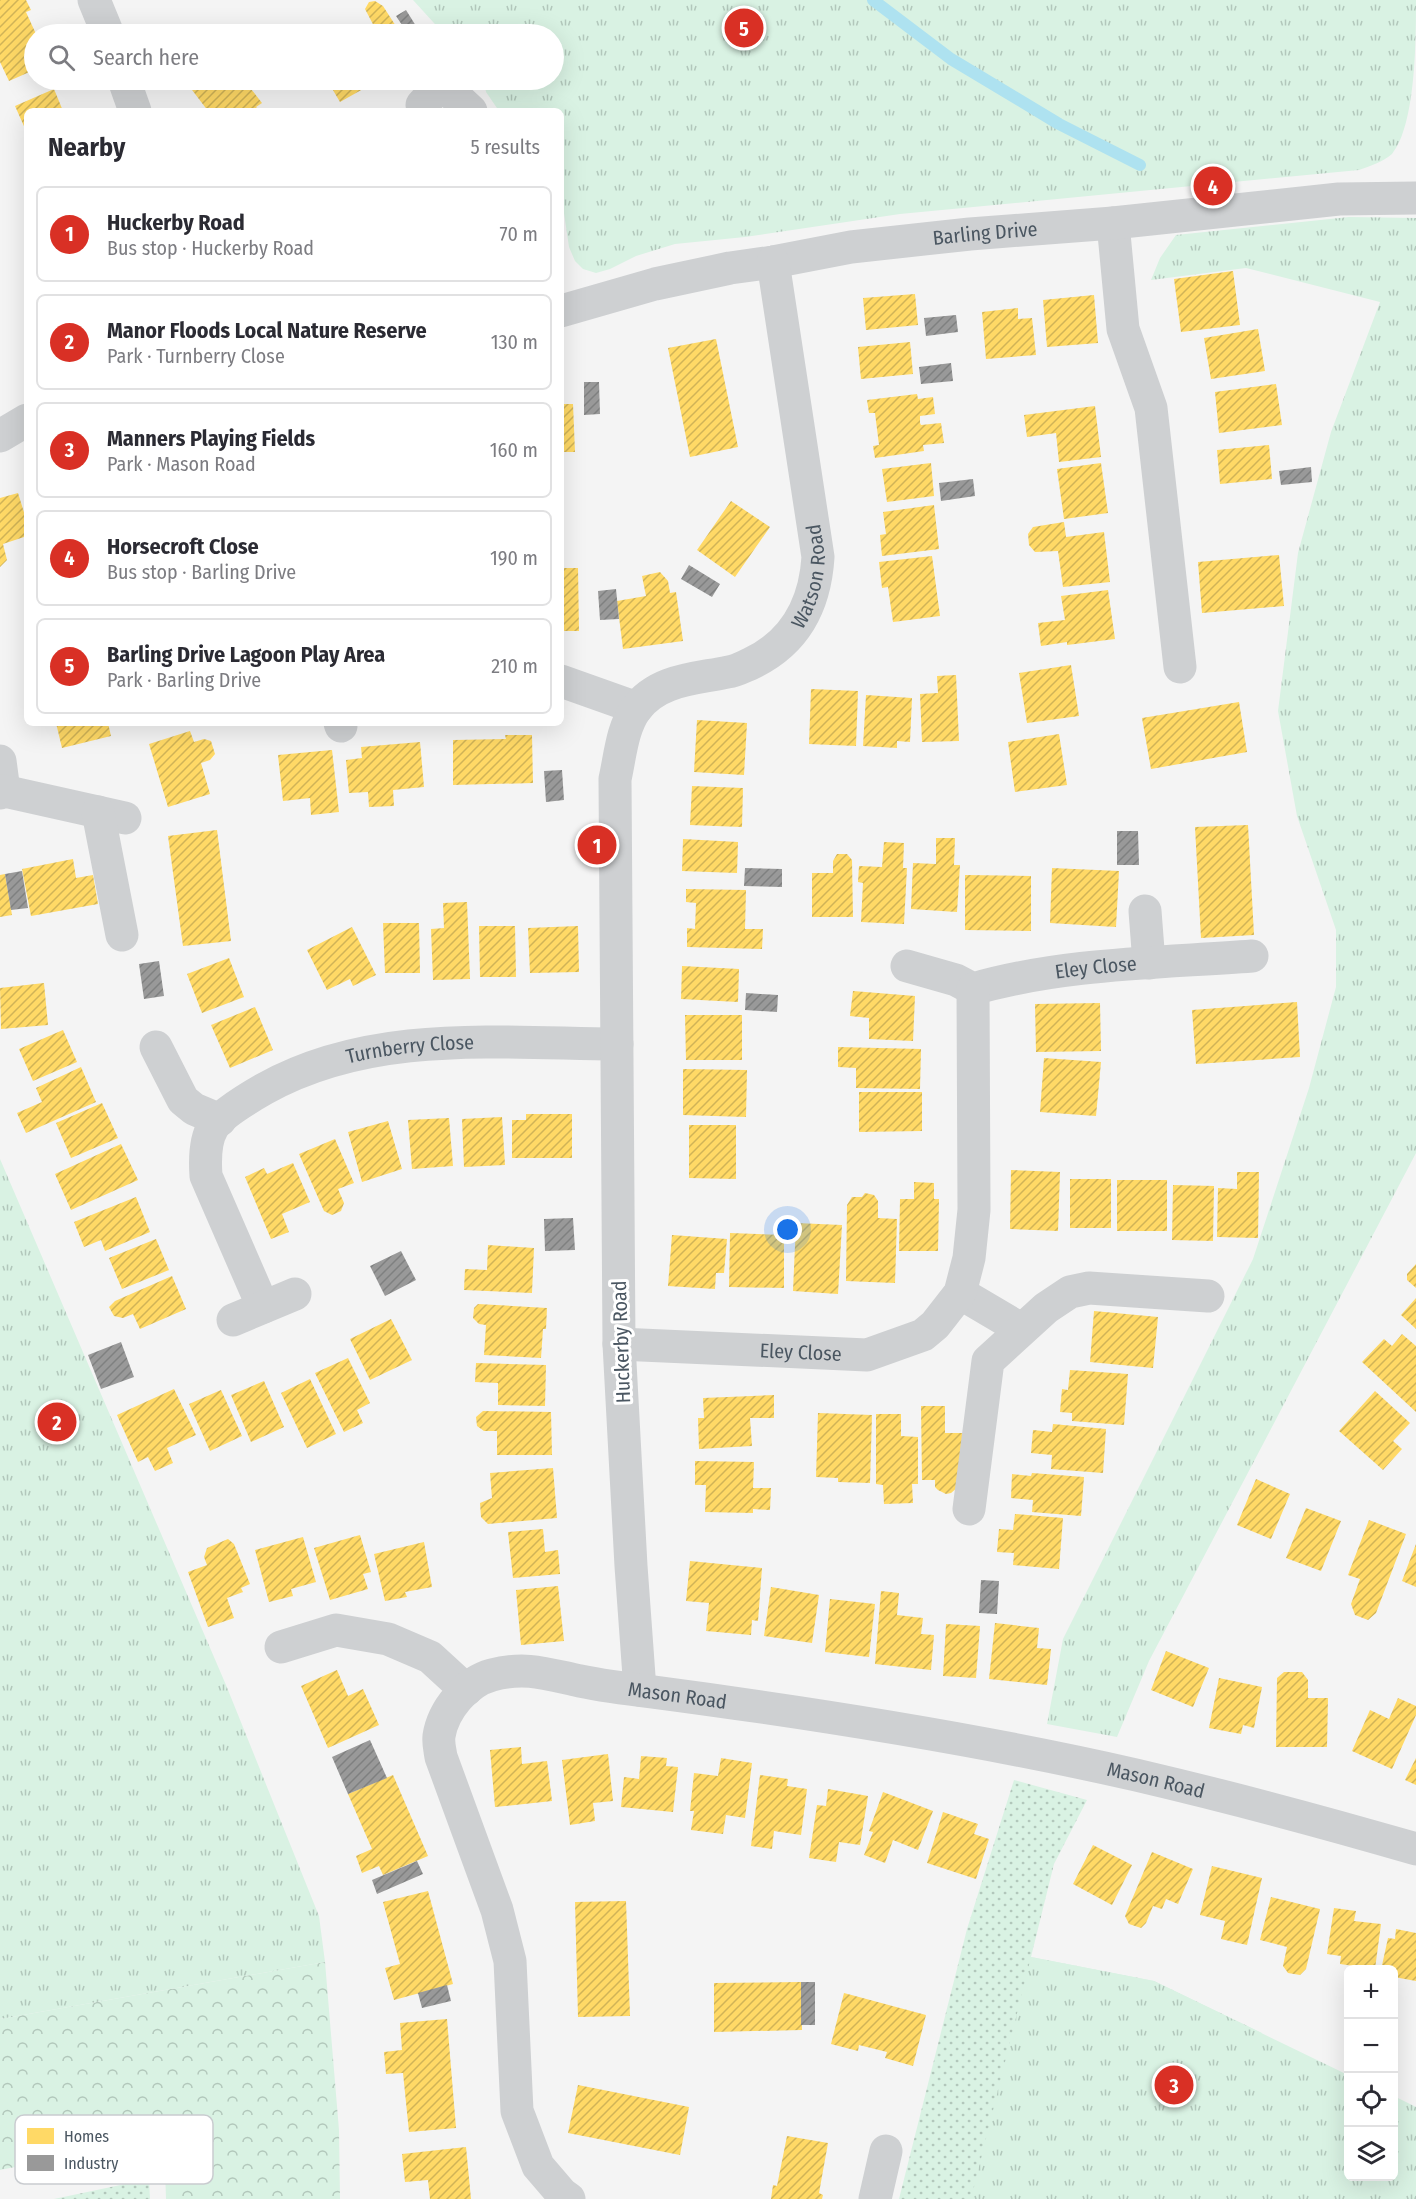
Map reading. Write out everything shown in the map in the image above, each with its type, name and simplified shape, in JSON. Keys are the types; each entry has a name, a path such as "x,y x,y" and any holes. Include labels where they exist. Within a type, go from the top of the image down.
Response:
{"street":[{"path":"94,0 104,24"},
{"path":"128,90 134,108"},
{"path":"436,90 466,108"},
{"name":"Barling Drive","path":"564,310 655,284 851,246 1113,223 1339,199 1416,198"},
{"path":"1113,223 1123,329 1151,408 1180,667"},
{"name":"Watson Road","path":"636,708 658,690 676,682 732,672 763,658 792,634 804,614 816,582 818,558 773,262"},
{"path":"0,436 24,422"},
{"path":"564,682 636,708"},
{"name":"Huckerby Road","path":"636,708 622,742 615,779 620,1344 631,1566 640,1690"},
{"path":"1,782 111,815 122,934"},
{"name":"Eley Close","path":"1145,911 1149,963"},
{"name":"Eley Close","path":"620,1344 867,1355 923,1335 935,1325 960,1293 969,1258 974,1210 973,989 1010,978 1055,971 1252,956"},
{"path":"908,966 956,980 973,989"},
{"name":"Turnberry Close","path":"263,1307 206,1176 205,1157 213,1128 249,1097 284,1078 323,1063 382,1048 443,1043 617,1044"},
{"path":"156,1047 183,1100 194,1109 220,1120"},
{"path":"969,1509 988,1361 1021,1329 1070,1292 1089,1288 1208,1296"},
{"path":"960,1293 1021,1329"},
{"path":"233,1320 295,1294"},
{"path":"281,1647 336,1629 387,1639 430,1657 466,1690"},
{"name":"Mason Road","path":"563,2198 538,2166 517,2111 510,1961 497,1910 441,1757 439,1739 442,1723 452,1706 479,1679 492,1675 534,1670 581,1681 943,1737 1113,1771 1303,1816 1416,1849"},
{"path":"875,2199 886,2151"}],"green space":[{"path":"413,0 1416,0 1413,81 1406,123 1400,141 1388,157 1359,170 900,214 745,237 675,244 636,256 596,273 583,269 575,261 569,247 564,213 564,108 497,108 486,90 564,90 564,24 435,24"},
{"path":"1349,217 1416,218 1416,1153 1149,1661 1117,1737 1047,1724 1063,1639 1253,1259 1309,1088 1336,987 1336,930 1297,816 1278,711 1298,553 1331,432 1380,302 1246,268 1151,280 1160,258 1176,235"},
{"path":"0,1159 226,1685 319,1916 325,1962 0,2019"},
{"path":"1014,1780 1087,1800 1054,1864 1031,1957 1154,1981 1262,2033 1051,2199 899,2199 967,1929"},
{"path":"1031,1957 1154,1981 1344,2073 1344,2181 1398,2181 1398,2098 1416,2107 1416,2199 971,2199"},
{"path":"325,1962 339,2130 340,2199 166,2199 166,2184 213,2184 213,2115 15,2115 15,2167 0,2170 0,2019"},
{"path":"125,2184 149,2184 150,2199 54,2199"}],"building: Homes":[{"path":"0,0 26,0 31,10 26,12 31,24 24,24 24,74 9,81 0,62"},
{"path":"375,1 383,6 395,24 373,24 365,9 369,2"},
{"path":"54,90 62,108 24,108 24,126 15,106"},
{"path":"192,90 252,90 262,103 257,108 206,108"},
{"path":"333,90 361,90 340,102"},
{"path":"1233,271 1240,325 1181,332 1174,279"},
{"path":"915,294 918,325 866,330 863,298"},
{"path":"1094,295 1098,343 1047,347 1043,300"},
{"path":"1018,308 1018,319 1032,318 1036,355 986,359 982,312"},
{"path":"1258,329 1265,371 1211,379 1204,338"},
{"path":"716,339 738,447 690,457 668,348"},
{"path":"910,342 913,374 861,379 858,347"},
{"path":"1276,384 1282,425 1219,433 1215,392"},
{"path":"917,394 918,399 933,397 935,414 920,416 920,423 921,425 941,423 944,443 923,445 924,451 875,458 873,446 879,445 875,413 869,413 867,400"},
{"path":"564,404 573,404 575,452 564,452"},
{"path":"1095,406 1101,457 1059,462 1056,433 1027,437 1024,415"},
{"path":"1269,445 1272,479 1220,484 1217,450"},
{"path":"931,463 934,496 887,502 882,469"},
{"path":"1101,463 1108,513 1064,519 1057,469"},
{"path":"18,493 24,512 24,537 3,544 7,560 0,567 0,498"},
{"path":"731,501 770,527 735,577 697,550"},
{"path":"934,505 939,549 882,556 880,535 886,534 883,512"},
{"path":"1064,522 1066,537 1104,532 1110,582 1063,587 1058,551 1035,552 1029,545 1028,534 1033,527"},
{"path":"1279,555 1284,606 1202,613 1198,562"},
{"path":"932,556 940,616 893,622 888,587 882,588 879,562"},
{"path":"564,568 578,568 579,631 564,631"},
{"path":"660,572 668,581 670,593 676,592 683,641 623,649 617,601 646,596 642,576"},
{"path":"1108,590 1115,639 1041,646 1038,623 1065,620 1061,596"},
{"path":"1071,665 1079,716 1027,723 1019,673"},
{"path":"956,675 959,741 922,742 920,694 938,693 937,676"},
{"path":"811,689 858,691 856,746 809,744"},
{"path":"866,695 912,698 910,742 897,741 897,748 863,746"},
{"path":"1239,702 1247,752 1151,769 1142,718"},
{"path":"697,720 747,723 744,775 694,772"},
{"path":"57,726 109,726 111,736 62,748"},
{"path":"190,731 194,742 204,739 211,741 215,754 210,760 201,763 210,794 168,807 149,744"},
{"path":"1059,734 1067,785 1015,792 1008,742"},
{"path":"505,735 532,735 533,783 453,785 453,740 506,739"},
{"path":"420,742 424,787 393,790 394,806 369,807 368,792 349,793 346,760 362,758 361,747"},
{"path":"332,750 339,812 311,815 310,798 283,801 278,755"},
{"path":"692,786 743,788 742,827 690,825"},
{"path":"1248,825 1254,935 1201,938 1195,827"},
{"path":"217,830 231,941 183,946 168,836"},
{"path":"936,838 955,838 954,865 960,865 957,912 911,909 913,863 936,864"},
{"path":"683,839 738,842 737,873 682,871"},
{"path":"884,842 904,843 903,868 907,868 904,924 861,922 863,883 858,882 859,866 882,867"},
{"path":"837,854 847,854 852,860 853,917 812,917 812,873 833,873 833,861"},
{"path":"73,859 76,878 93,875 98,904 31,916 22,869"},
{"path":"1052,868 1119,871 1116,927 1050,923"},
{"path":"5,874 12,915 0,917 0,875"},
{"path":"965,875 1031,876 1031,931 965,930"},
{"path":"686,889 746,890 745,929 763,929 762,949 687,947 687,928 695,929 696,903 686,902"},
{"path":"467,902 470,979 433,980 431,929 444,928 443,903"},
{"path":"383,923 419,923 420,973 385,973"},
{"path":"479,926 515,926 516,977 480,977"},
{"path":"578,926 579,972 530,973 528,928"},
{"path":"352,927 376,975 353,986 350,979 327,990 307,950"},
{"path":"229,958 244,997 202,1013 187,974"},
{"path":"682,966 739,969 738,1002 681,999"},
{"path":"44,983 48,1025 1,1029 0,988"},
{"path":"853,991 915,996 913,1041 869,1039 869,1018 850,1016"},
{"path":"1297,1002 1300,1057 1196,1064 1192,1010"},
{"path":"1100,1003 1101,1051 1036,1052 1035,1004"},
{"path":"255,1007 273,1050 230,1068 211,1025"},
{"path":"685,1015 742,1015 742,1060 686,1060"},
{"path":"63,1030 77,1062 33,1081 19,1049"},
{"path":"838,1047 921,1049 920,1089 856,1088 856,1068 838,1067"},
{"path":"1044,1058 1101,1062 1096,1116 1040,1112"},
{"path":"81,1067 96,1102 26,1133 17,1113 42,1102 36,1088"},
{"path":"683,1069 747,1070 746,1117 683,1115"},
{"path":"859,1092 922,1092 922,1131 859,1132"},
{"path":"102,1103 118,1138 71,1158 56,1123"},
{"path":"526,1114 572,1114 572,1158 512,1158 512,1120 526,1120"},
{"path":"502,1117 505,1165 464,1167 462,1119"},
{"path":"449,1118 453,1166 412,1169 408,1120"},
{"path":"388,1121 402,1169 362,1182 348,1132"},
{"path":"689,1125 736,1125 736,1179 689,1178"},
{"path":"335,1139 354,1183 338,1189 344,1203 341,1211 332,1215 324,1211 299,1154"},
{"path":"121,1144 138,1180 71,1210 55,1174"},
{"path":"293,1163 310,1202 282,1214 289,1232 271,1239 245,1177 264,1168 267,1174"},
{"path":"1011,1170 1060,1172 1058,1231 1010,1229"},
{"path":"1237,1172 1259,1172 1258,1238 1217,1237 1218,1188 1237,1189"},
{"path":"1070,1179 1111,1179 1111,1228 1070,1228"},
{"path":"1117,1180 1167,1180 1167,1231 1117,1231"},
{"path":"914,1182 934,1183 934,1199 939,1199 938,1251 899,1251 900,1199 914,1199"},
{"path":"1173,1185 1214,1186 1213,1241 1172,1240"},
{"path":"865,1193 874,1195 878,1201 878,1218 897,1219 895,1283 846,1281 847,1205 852,1197 862,1197"},
{"path":"136,1197 150,1232 105,1251 101,1240 84,1247 74,1222"},
{"path":"796,1223 842,1225 838,1294 793,1291"},
{"path":"730,1233 784,1235 784,1288 729,1287"},
{"path":"672,1235 727,1239 724,1273 716,1273 715,1289 668,1286"},
{"path":"156,1239 169,1270 122,1289 109,1258"},
{"path":"488,1245 534,1248 532,1293 464,1290 465,1269 487,1270"},
{"path":"1416,1264 1416,1288 1407,1280 1407,1274"},
{"path":"172,1276 186,1309 140,1329 133,1314 123,1318 114,1316 109,1307 115,1301"},
{"path":"1416,1298 1416,1329 1401,1315"},
{"path":"478,1304 547,1308 541,1358 484,1355 486,1325 479,1324 473,1318 474,1308"},
{"path":"1094,1311 1158,1317 1153,1368 1090,1362"},
{"path":"391,1319 412,1360 370,1380 350,1339"},
{"path":"1402,1334 1416,1346 1416,1412 1362,1362 1384,1339 1392,1346"},
{"path":"348,1358 370,1403 357,1410 363,1423 344,1432 315,1373"},
{"path":"476,1363 546,1365 545,1406 498,1405 498,1383 475,1382"},
{"path":"1070,1370 1128,1374 1124,1425 1072,1421 1072,1413 1060,1412 1062,1389 1068,1390"},
{"path":"310,1379 336,1434 307,1448 281,1393"},
{"path":"264,1381 284,1427 251,1442 231,1395"},
{"path":"174,1389 196,1435 167,1448 173,1463 155,1471 148,1457 138,1462 117,1415"},
{"path":"221,1390 242,1436 210,1451 189,1404"},
{"path":"1375,1391 1410,1423 1393,1441 1402,1449 1383,1470 1339,1431"},
{"path":"774,1395 774,1418 750,1418 752,1446 699,1449 698,1418 704,1418 703,1398"},
{"path":"921,1406 945,1406 945,1433 965,1433 958,1487 951,1493 946,1494 938,1490 935,1487 935,1480 922,1480"},
{"path":"483,1411 551,1412 552,1455 497,1455 497,1431 484,1431 477,1426 476,1417"},
{"path":"818,1413 872,1415 870,1483 838,1482 838,1478 816,1477"},
{"path":"876,1414 901,1414 901,1436 918,1437 918,1484 912,1484 913,1503 884,1504 883,1485 876,1484"},
{"path":"1053,1424 1106,1429 1103,1473 1051,1469 1052,1455 1031,1453 1033,1430 1052,1432"},
{"path":"695,1461 754,1462 753,1488 771,1488 770,1510 753,1509 753,1513 705,1512 706,1485 695,1485"},
{"path":"553,1468 557,1518 488,1524 481,1517 480,1503 492,1498 490,1473"},
{"path":"1032,1473 1084,1477 1081,1516 1032,1512 1033,1500 1011,1498 1012,1474 1031,1476"},
{"path":"1256,1479 1290,1494 1271,1539 1237,1525"},
{"path":"1306,1508 1341,1521 1321,1571 1286,1558"},
{"path":"1015,1514 1063,1518 1059,1569 1013,1565 1014,1553 997,1552 999,1529 1013,1530"},
{"path":"1369,1520 1406,1534 1376,1613 1368,1620 1355,1615 1351,1604 1360,1579 1348,1575"},
{"path":"543,1529 545,1552 558,1550 560,1574 513,1578 508,1532"},
{"path":"360,1535 371,1572 363,1574 368,1589 330,1600 314,1548"},
{"path":"303,1537 316,1582 291,1589 293,1596 269,1602 255,1550"},
{"path":"228,1539 234,1544 250,1584 241,1588 243,1592 227,1598 234,1618 208,1627 188,1572 207,1565 204,1557 207,1548"},
{"path":"424,1542 432,1587 405,1592 407,1597 385,1601 374,1554"},
{"path":"1416,1544 1416,1587 1402,1581"},
{"path":"690,1561 762,1568 758,1621 752,1620 751,1635 706,1631 709,1603 686,1601"},
{"path":"558,1586 564,1641 521,1645 516,1590"},
{"path":"771,1587 819,1595 812,1643 764,1636"},
{"path":"881,1591 899,1593 897,1615 923,1618 921,1634 934,1635 931,1670 875,1664"},
{"path":"830,1599 875,1604 869,1657 825,1652"},
{"path":"995,1623 1039,1628 1037,1648 1051,1649 1047,1685 989,1679"},
{"path":"946,1624 980,1626 976,1678 943,1676"},
{"path":"1166,1651 1209,1668 1193,1707 1151,1690"},
{"path":"337,1670 348,1696 363,1689 379,1725 328,1748 301,1686"},
{"path":"1284,1672 1302,1672 1308,1680 1308,1698 1328,1698 1327,1747 1276,1747 1277,1678"},
{"path":"1219,1678 1262,1687 1254,1728 1243,1725 1241,1734 1209,1728"},
{"path":"1398,1698 1416,1706 1416,1715 1392,1769 1352,1751 1370,1710 1389,1719"},
{"path":"521,1747 522,1764 547,1761 552,1801 495,1807 490,1750"},
{"path":"608,1754 613,1801 593,1803 595,1821 570,1825 562,1760"},
{"path":"641,1756 667,1758 666,1766 678,1767 673,1812 621,1807 624,1777 639,1779"},
{"path":"721,1758 752,1763 745,1818 726,1815 723,1834 691,1830 694,1811 690,1811 694,1773 718,1776"},
{"path":"1416,1758 1416,1785 1405,1780"},
{"path":"393,1775 428,1856 383,1875 379,1866 362,1873 356,1856 372,1849 348,1794"},
{"path":"760,1775 788,1779 787,1786 807,1789 801,1835 774,1831 772,1849 751,1846"},
{"path":"828,1789 868,1796 860,1845 839,1842 836,1862 809,1858 817,1805 826,1806"},
{"path":"883,1792 933,1811 918,1850 893,1840 885,1863 864,1855 873,1832 869,1831"},
{"path":"943,1812 978,1824 974,1834 989,1839 976,1879 927,1863"},
{"path":"1093,1845 1132,1865 1112,1905 1073,1884"},
{"path":"1152,1852 1193,1869 1178,1904 1166,1899 1162,1909 1153,1906 1146,1923 1141,1928 1129,1924 1125,1916"},
{"path":"1212,1866 1262,1878 1247,1945 1221,1939 1225,1921 1200,1915"},
{"path":"428,1891 453,1984 394,2000 385,1968 400,1964 383,1902"},
{"path":"1271,1897 1320,1909 1306,1969 1300,1975 1288,1973 1283,1966 1287,1947 1260,1940"},
{"path":"626,1901 630,2016 578,2017 575,1902"},
{"path":"1334,1908 1356,1911 1354,1921 1381,1924 1376,1965 1340,1964 1341,1956 1327,1954"},
{"path":"1396,1929 1416,1933 1416,1981 1398,1978 1398,1965 1382,1965 1388,1938 1395,1939"},
{"path":"801,1982 802,2030 714,2032 714,1983"},
{"path":"844,1993 926,2015 913,2066 885,2058 887,2052 859,2045 858,2051 831,2044"},
{"path":"447,2019 456,2128 409,2132 403,2073 386,2074 384,2052 402,2050 400,2023"},
{"path":"578,2085 689,2107 680,2155 568,2133"},
{"path":"787,2136 828,2143 819,2193 823,2195 822,2199 771,2199 773,2185 777,2186"},
{"path":"466,2147 471,2199 430,2199 428,2180 405,2182 402,2154"}],"building: Industry":[{"path":"406,10 415,24 401,24 396,16"},
{"path":"956,315 958,332 926,336 924,318"},
{"path":"951,363 953,381 921,384 919,367"},
{"path":"584,382 599,382 600,414 584,415"},
{"path":"1311,467 1312,482 1281,485 1279,471"},
{"path":"973,479 975,496 941,501 939,483"},
{"path":"689,565 720,584 712,597 681,579"},
{"path":"616,589 619,619 600,620 598,591"},
{"path":"562,770 564,800 546,802 544,771"},
{"path":"1117,831 1138,831 1139,865 1117,865"},
{"path":"745,868 782,869 782,887 744,886"},
{"path":"22,871 28,908 11,910 5,874"},
{"path":"159,961 164,996 144,999 139,964"},
{"path":"746,993 778,995 777,1012 745,1010"},
{"path":"573,1218 575,1250 545,1251 544,1219"},
{"path":"401,1251 416,1280 385,1296 370,1266"},
{"path":"121,1342 134,1377 101,1389 88,1355"},
{"path":"981,1580 999,1581 997,1614 979,1613"},
{"path":"370,1740 387,1778 348,1794 332,1757"},
{"path":"417,1861 423,1874 377,1894 372,1880"},
{"path":"801,1982 815,1982 815,2025 801,2025"},
{"path":"447,1985 451,2001 422,2008 418,1993"}],"waterway":[{"path":"873,0 951,59 1059,124 1140,165"}],"place":[{"name":"Barling Drive Lagoon Play Area","path":"744,28"},
{"name":"Horsecroft Close","path":"1213,186"},
{"name":"Huckerby Road","path":"597,845"},
{"name":"Manor Floods Local Nature Reserve","path":"57,1422"},
{"name":"Manners Playing Fields","path":"1174,2085"}]}
